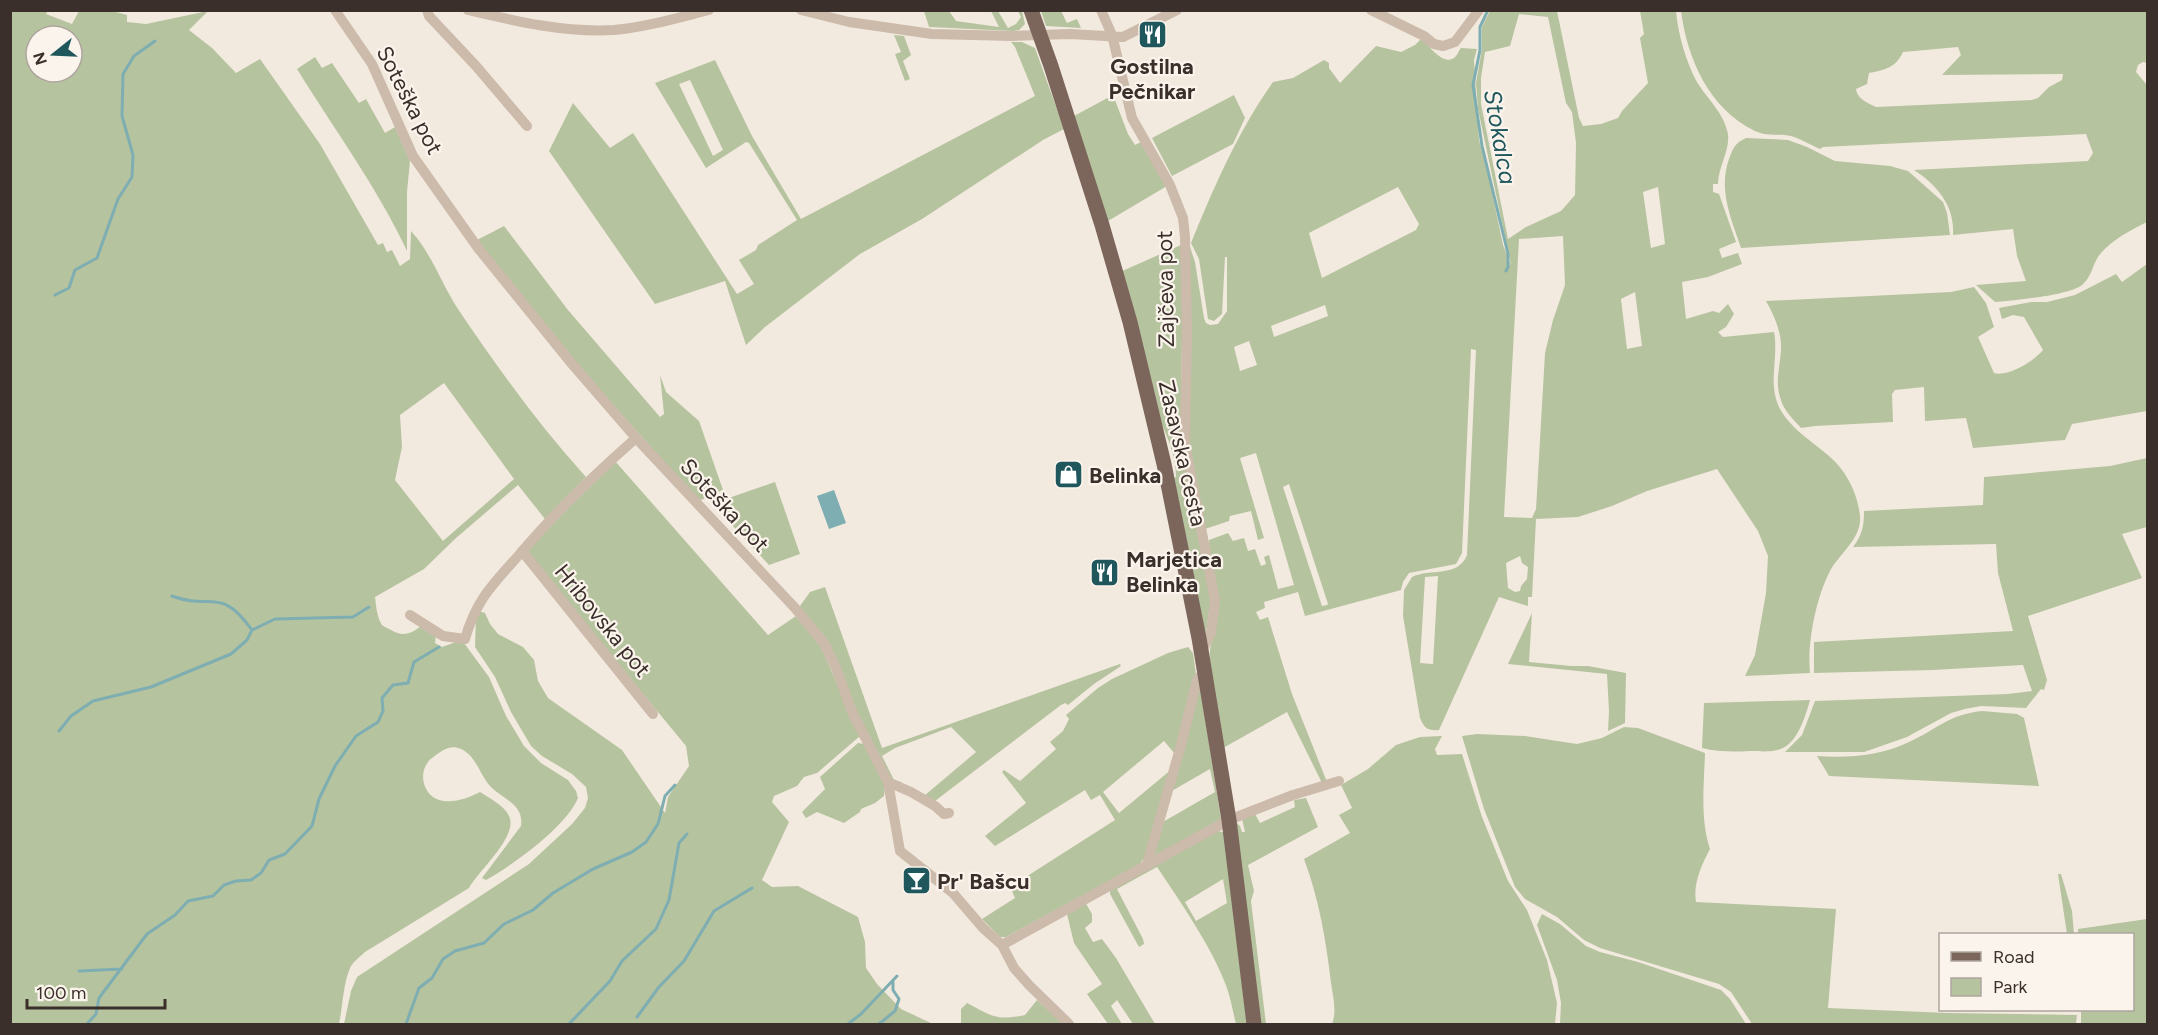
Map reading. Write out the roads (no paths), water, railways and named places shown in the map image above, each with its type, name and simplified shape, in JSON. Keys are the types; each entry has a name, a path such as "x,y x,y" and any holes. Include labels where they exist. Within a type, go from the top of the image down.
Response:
{"main road":[{"name":"Zasavska cesta","path":"1031,10 1102,225 1130,322 1173,507 1202,652 1229,820 1254,1024"}],"street":[{"name":"Soteška pot","path":"335,10 372,64 413,156 471,239 572,364 636,438 824,643 854,714 888,782 900,851 953,893 983,928 1002,945 1014,968 1029,985 1069,1024"},
{"path":"427,10 429,16 476,66 527,126"},
{"path":"468,10 549,26 589,30 643,26 709,10"},
{"path":"801,10 849,22 932,34 1126,36 1177,10"},
{"name":"Zajčeva pot","path":"1101,10 1112,35 1132,118 1170,185 1183,218 1187,332 1185,444 1215,601 1211,633 1202,652"},
{"path":"1371,10 1424,36 1434,44 1443,46 1455,42 1479,10"},
{"path":"410,615 443,636 465,639 471,617 480,601 550,518 587,481 636,438"},
{"name":"Hribovska pot","path":"522,551 653,714"},
{"path":"1147,864 1197,680 1204,671"},
{"path":"1002,945 1229,820 1293,795 1339,781"},
{"path":"888,782 911,792 944,814 949,813"}],"water":[{"path":"834,490 846,523 829,529 817,496"}],"waterway":[{"name":"Stokalca","path":"1488,10 1480,27 1480,50 1473,85 1482,146 1508,254 1506,271"},
{"path":"55,295 69,288 75,270 97,258 118,199 132,177 133,155 122,116 123,74 134,56 155,41"},
{"path":"172,596 185,600 223,603 241,616 252,630"},
{"path":"59,731 71,716 93,701 151,687 231,654 247,640 252,630 275,619 353,617 369,607"},
{"path":"87,1024 96,1014 99,998 147,934 175,915 188,901 213,896 224,885 251,880 261,873 269,860 285,854 312,826 319,799 335,766 356,736 378,722 383,711 382,698 393,685 408,683 414,662 439,647"},
{"path":"406,1024 419,988 432,978 443,959 455,951 484,943 504,924 533,910 553,893 593,869 632,852 646,842 658,824 665,796 675,785"},
{"path":"569,1024 610,981 622,961 656,929 669,900 679,843 687,834"},
{"path":"637,1017 659,987 684,961 714,911 752,888"},
{"path":"79,971 122,969"},
{"path":"848,1024 861,1014 897,976"},
{"path":"879,1024 895,1011 899,999 893,990 893,981"}],"place":[{"name":"Gostilna Pečnikar","path":"1152,34"},
{"name":"Belinka","path":"1068,475"},
{"name":"Marjetica Belinka","path":"1105,572"},
{"name":"Pr' Bašcu","path":"916,881"}]}
